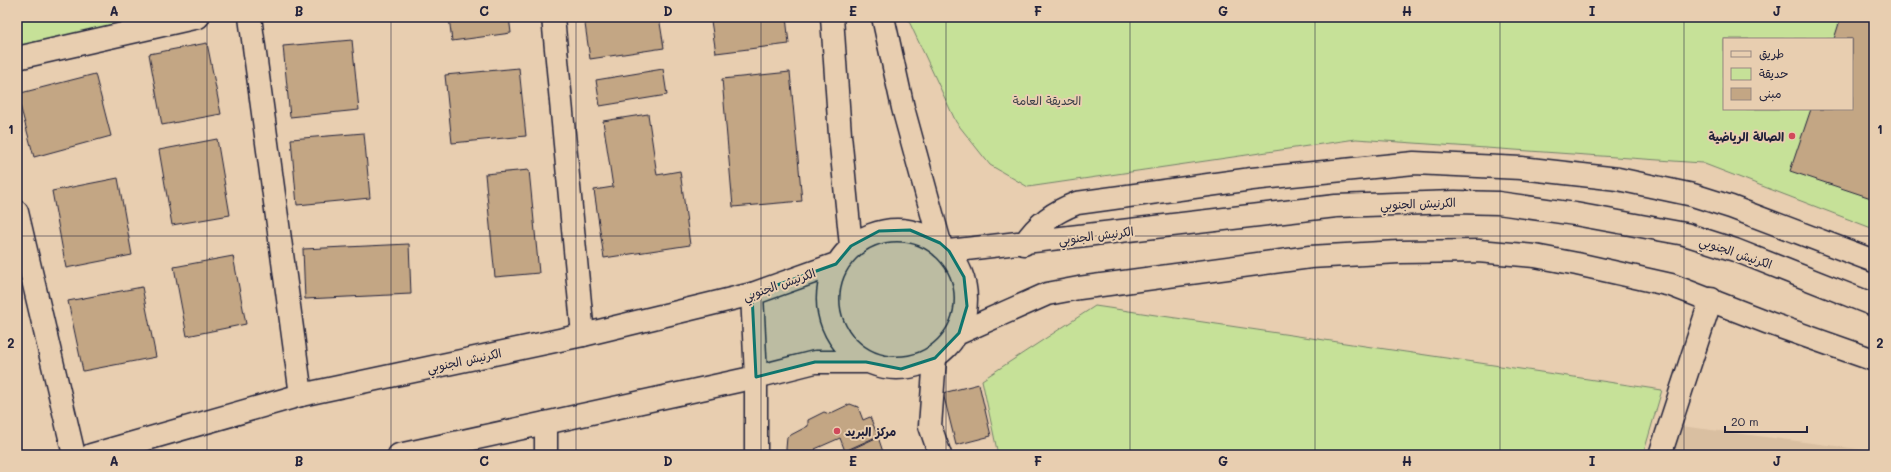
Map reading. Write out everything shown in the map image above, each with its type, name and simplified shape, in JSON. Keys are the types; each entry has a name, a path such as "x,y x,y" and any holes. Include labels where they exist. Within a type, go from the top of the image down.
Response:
{"main road":[{"path":"17,58 198,17"},
{"path":"250,17 301,395"},
{"path":"553,17 583,335"},
{"path":"832,17 840,135 851,246"},
{"path":"883,17 903,108 944,247 964,276 967,306 959,333"},
{"path":"1024,244 1033,231 1045,219 1060,210 1077,203 1252,179 1414,163 1521,168 1618,179 1693,195 1731,207 1874,261"},
{"name":"الكرنيش الجنوبي","path":"944,247 1024,244 1336,206 1455,202 1498,203 1575,214 1685,234 1735,250 1874,305"},
{"path":"17,212 74,455"},
{"path":"866,362 844,344 830,320 828,291 836,264 851,246 879,231 910,230 944,247"},
{"path":"399,455 756,377 815,362 866,362 901,369 935,358 959,333 1048,294 1079,288 1310,257 1392,253 1478,252 1535,256 1671,285 1874,360"},
{"name":"الكرنيش الجنوبي","path":"91,455 301,395 583,335 752,294 836,264"},
{"path":"752,294 756,377 756,455"},
{"path":"1660,455 1710,299"},
{"path":"935,358 930,426 940,455"},
{"path":"546,423 546,455"}],"highlighted area":[{"path":"910,230 940,243 949,251 964,277 967,306 959,333 935,358 901,369 866,362 815,362 756,377 752,294 836,264 851,246 879,231"}],"shaded area":[{"path":"1681,426 1874,451 1874,455 1671,455"}],"green space":[{"path":"17,17 151,17 17,48"},
{"name":"الحديقة العامة","path":"907,17 1874,17 1874,229 1702,163 1356,139 1028,187 990,165 956,122"},
{"path":"1095,306 1662,390 1643,455 998,455 982,380"}],"building":[{"path":"449,17 509,17 511,33 452,41"},
{"path":"584,17 659,17 664,48 590,59"},
{"path":"719,17 786,17 789,44 716,53 711,21"},
{"path":"1841,17 1874,17 1874,199 1790,171 1811,110 1853,110 1853,38 1834,38"},
{"path":"352,40 359,110 290,117 283,46"},
{"path":"207,43 221,114 162,125 149,54"},
{"path":"519,68 526,136 452,143 445,75"},
{"path":"663,69 667,95 600,106 596,80"},
{"path":"790,72 802,201 733,207 722,79"},
{"path":"95,74 111,136 34,157 17,94"},
{"path":"648,114 657,175 680,171 690,245 604,258 594,190 613,187 603,121"},
{"path":"364,133 370,198 297,205 291,139"},
{"path":"217,139 230,215 172,225 159,150"},
{"path":"529,170 539,273 495,277 485,174"},
{"path":"118,178 132,255 66,268 52,191"},
{"path":"409,244 411,294 305,299 303,249"},
{"path":"233,256 246,324 187,336 174,267"},
{"path":"142,287 156,357 83,371 68,301"},
{"path":"979,384 991,436 956,445 943,393"},
{"name":"مركز البريد","path":"850,404 858,407 863,420 870,417 878,436 845,451 840,438 815,449 818,455 789,455 786,449 787,437 808,426 808,420 824,412 829,414"},
{"path":"878,437 884,455 844,455 843,453"}],"place":[{"name":"الصالة الرياضية","path":"1792,136"},
{"name":"مركز البريد","path":"837,431"}]}
